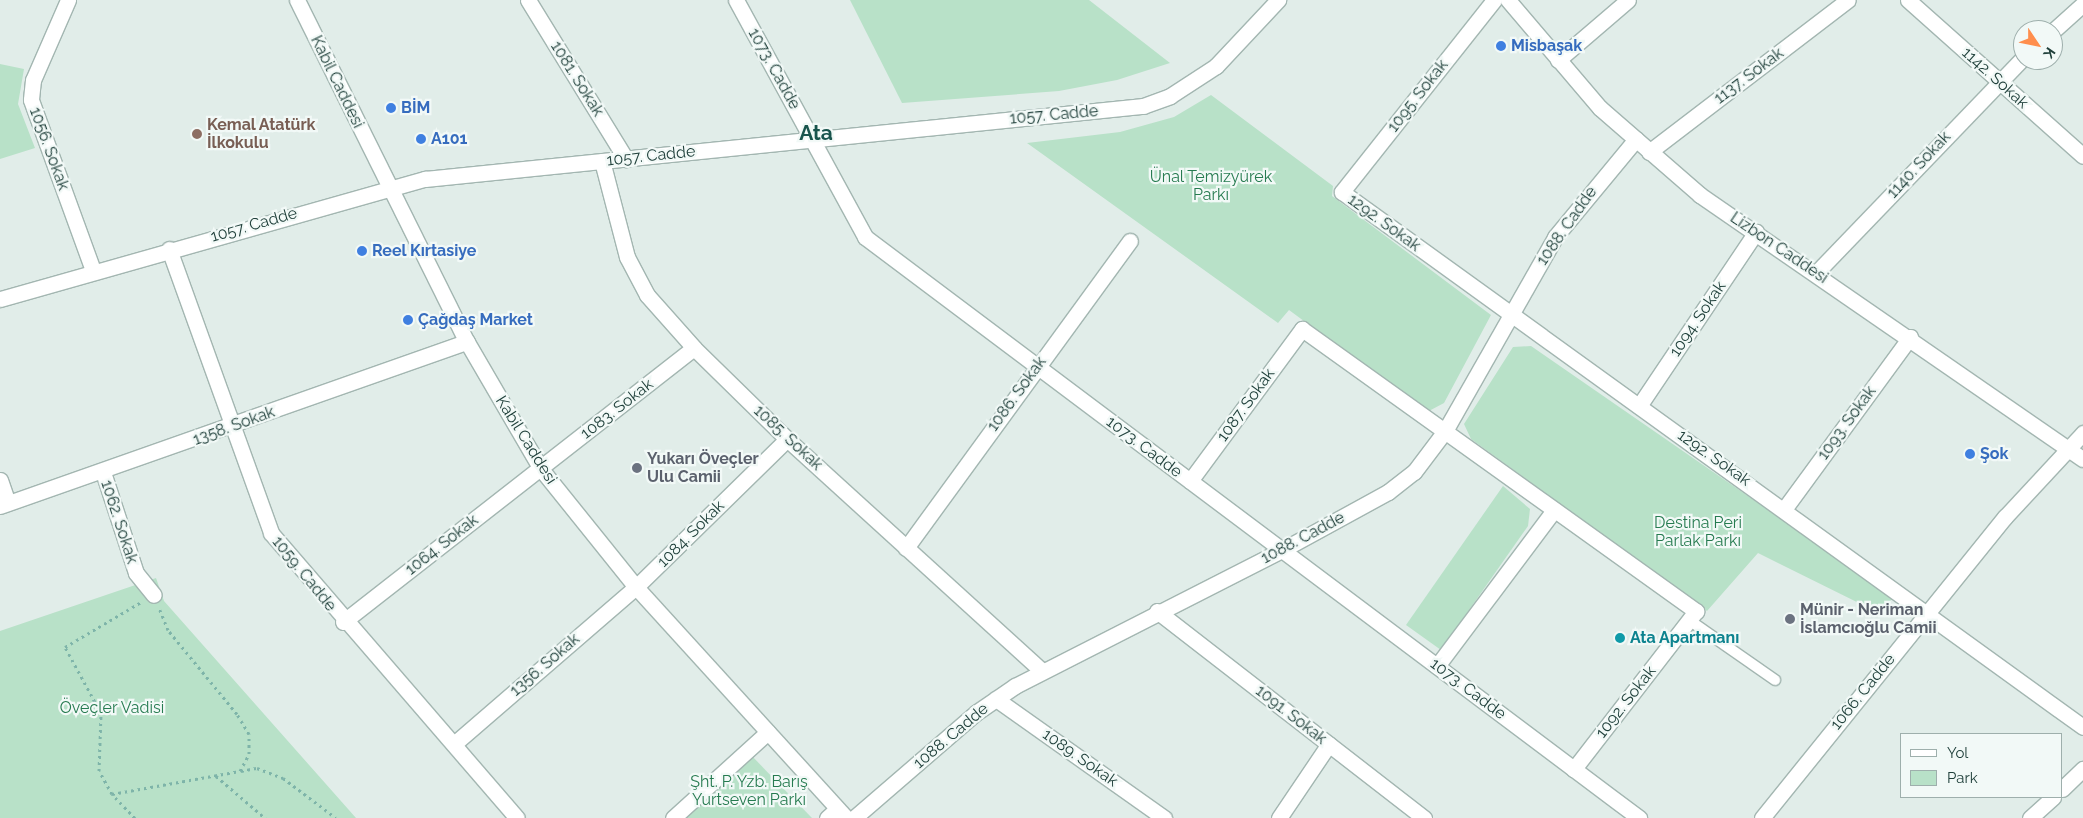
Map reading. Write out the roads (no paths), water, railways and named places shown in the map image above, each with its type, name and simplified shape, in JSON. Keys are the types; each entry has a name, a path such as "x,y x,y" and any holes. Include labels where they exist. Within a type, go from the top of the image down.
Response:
{"street":[{"name":"1056. Sokak","path":"68,0 34,80 31,100 93,270"},
{"name":"Kabil Caddesi","path":"297,0 388,187 467,342 541,469 636,587 768,732 837,815"},
{"name":"1081. Sokak","path":"528,0 626,159"},
{"name":"1073. Cadde","path":"736,0 813,138 865,237 1639,818"},
{"name":"1057. Cadde","path":"0,299 93,270 388,187 459,174 626,159 813,138 1142,106 1170,96 1216,66 1278,0"},
{"name":"1095. Sokak","path":"1342,192 1494,0"},
{"name":"Lizbon Caddesi","path":"1508,0 1600,108 1700,195 1910,337 2083,459"},
{"path":"1558,60 1628,0"},
{"name":"1137. Sokak","path":"1650,152 1848,0"},
{"name":"1142. Sokak","path":"1908,0 2083,156"},
{"path":"2063,22 2083,4"},
{"name":"1140. Sokak","path":"1816,273 2013,67"},
{"name":"1088. Cadde","path":"854,818 996,699 1041,670 1282,550 1388,492 1414,472 1445,432 1555,237 1636,139"},
{"name":"1085. Sokak","path":"602,161 627,257 647,295 694,348 787,439 1041,670"},
{"name":"1292. Sokak","path":"1342,192 1511,315 1928,611 2083,727"},
{"name":"1094. Sokak","path":"1639,406 1756,232"},
{"name":"1086. Sokak","path":"906,548 1036,366 1130,241"},
{"name":"1059. Cadde","path":"169,249 271,534 343,622 454,744 517,818"},
{"name":"1087. Sokak","path":"1190,481 1302,329 1445,432"},
{"name":"1093. Sokak","path":"1785,508 1910,337"},
{"name":"1358. Sokak","path":"4,505 233,427 467,342"},
{"name":"1083. Sokak","path":"541,469 694,348"},
{"path":"1445,432 1554,510 1692,616"},
{"name":"1066. Cadde","path":"1768,816 1928,611 2083,433"},
{"name":"1084. Sokak","path":"636,587 787,439"},
{"name":"1064. Sokak","path":"343,622 541,469"},
{"name":"1062. Sokak","path":"103,472 136,573 154,595"},
{"path":"0,480 4,505"},
{"path":"1437,666 1554,510"},
{"name":"1356. Sokak","path":"454,744 636,587"},
{"name":"1091. Sokak","path":"1157,611 1424,818"},
{"name":"1092. Sokak","path":"1574,769 1692,616"},
{"name":"1089. Sokak","path":"996,699 1164,818"},
{"path":"673,818 768,732"},
{"path":"1279,818 1329,744"},
{"path":"2063,788 2083,769"},
{"path":"2030,818 2052,798"}],"lane":[{"path":"1692,616 1775,680"}],"place":[{"name":"Misbaşak","path":"1501,46"},
{"name":"BİM","path":"391,108"},
{"name":"Kemal Atatürk İlkokulu","path":"197,134"},
{"name":"A101","path":"421,139"},
{"name":"Reel Kırtasiye","path":"362,251"},
{"name":"Çağdaş Market","path":"408,320"},
{"name":"Şok","path":"1970,454"},
{"name":"Yukarı Öveçler Ulu Camii","path":"637,468"},
{"name":"Münir - Neriman İslamcıoğlu Camii","path":"1790,619"},
{"name":"Ata Apartmanı","path":"1620,638"}],"district":[{"name":"Ata","path":"816,133"}],"park label":[{"name":"Ünal Temizyürek Parkı","path":"1211,186"},
{"name":"Destina Peri Parlak Parkı","path":"1698,532"},
{"name":"Öveçler Vadisi","path":"112,708"},
{"name":"Şht. P. Yzb. Barış Yurtseven Parkı","path":"749,791"}]}
